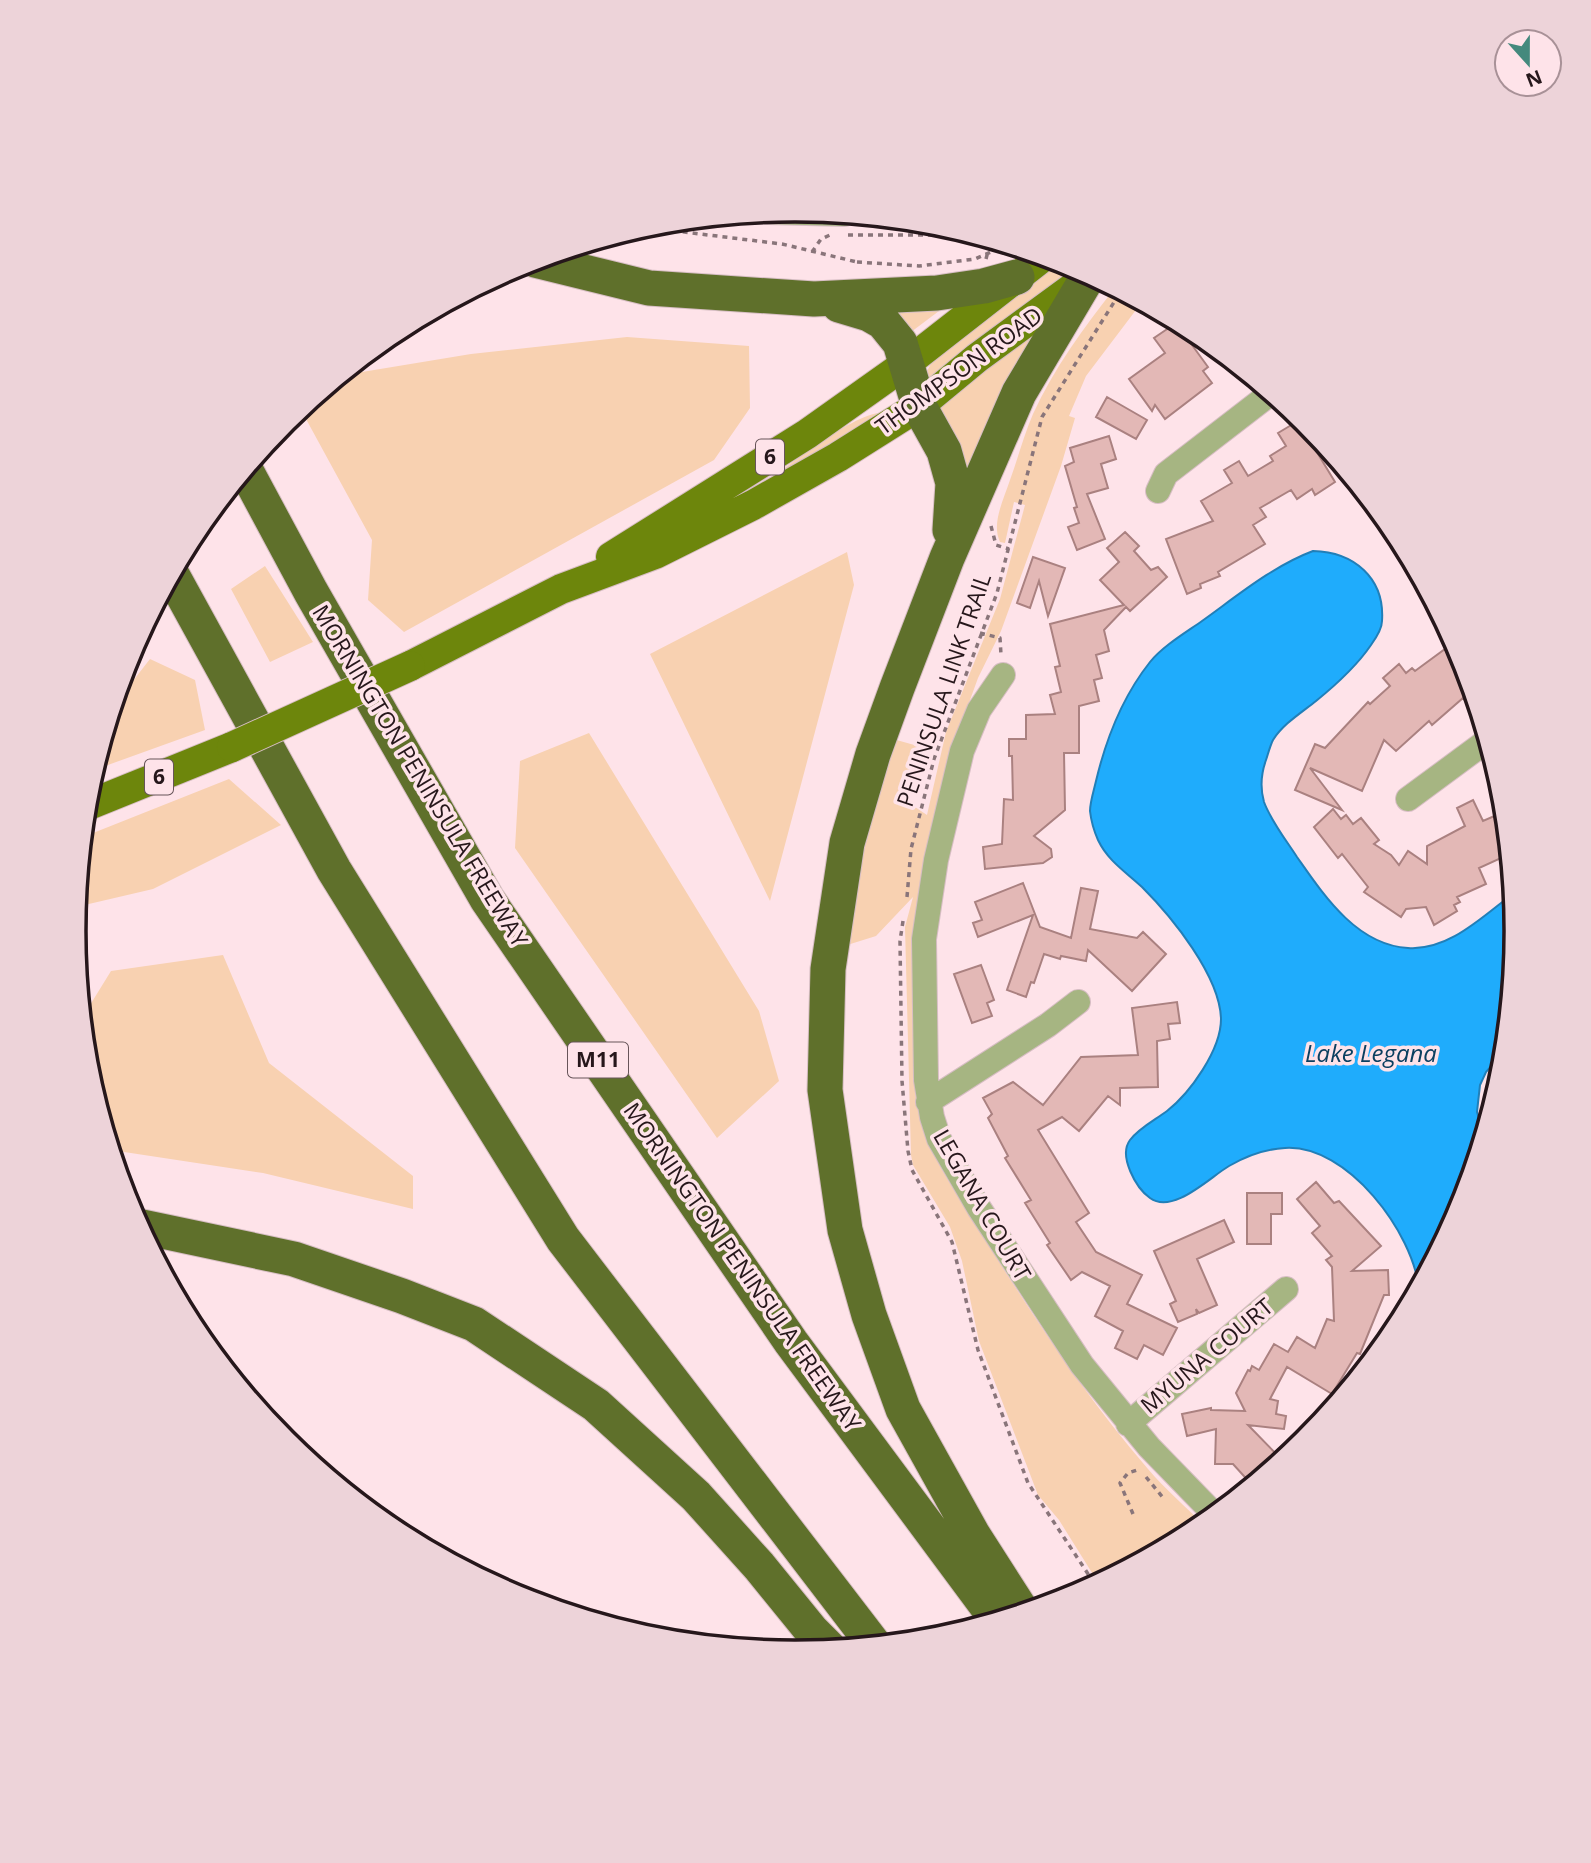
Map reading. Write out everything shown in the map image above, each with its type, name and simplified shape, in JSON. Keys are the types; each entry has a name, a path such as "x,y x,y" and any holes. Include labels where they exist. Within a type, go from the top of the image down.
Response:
{"highway":[{"path":"554,264 649,288 814,299 937,293 984,286 1012,261"},
{"path":"1018,1606 972,1535 903,1409 869,1315 845,1230 825,1090 828,969 847,843 873,754 947,558 1019,393 1084,284"},
{"path":"814,299 869,314 883,321 901,343 919,406 944,451 953,483 947,558"},
{"name":"MORNINGTON PENINSULA FREEWAY","path":"250,478 311,592 487,899 791,1342 992,1613"},
{"path":"177,584 334,870 564,1239 868,1637"},
{"path":"152,1229 294,1259 474,1324 596,1405 616,1423 696,1496 821,1640"}],"main road":[{"name":"THOMPSON ROAD","path":"98,801 232,747 410,666 561,589 807,434 907,363 1012,261"},
{"name":"THOMPSON ROAD","path":"561,589 655,554 753,505 838,457 919,406 977,358 1080,282"}],"street":[{"path":"1158,491 1166,474 1264,399"},
{"name":"LEGANA COURT","path":"1003,675 979,710 962,751 936,860 924,939 928,1102 939,1139 979,1208 1073,1351 1128,1423 1209,1509"},
{"path":"1408,799 1480,746"},
{"path":"928,1102 1048,1025 1078,1002"},
{"name":"MYUNA COURT","path":"1128,1423 1286,1289"}],"path":[{"path":"680,232 782,244 857,262 919,266 975,259 1012,261"},
{"path":"812,252 821,239 829,235 941,237"},
{"name":"PENINSULA LINK TRAIL","path":"907,902 911,849 934,759 997,593 1042,417 1116,299"},
{"path":"981,634 1000,638 1003,675"},
{"path":"905,915 900,941 902,1081 909,1163 952,1242 978,1350 1028,1483 1090,1577"},
{"path":"1133,1514 1120,1485 1122,1478 1128,1473 1140,1469 1165,1500"}],"shaded area":[{"path":"1044,267 1067,276 925,386 927,371 932,362"},
{"path":"1110,295 1136,310 1086,376 1069,416 1075,418 1061,466 1001,631 978,678 954,744 915,1086 922,1125 947,1179 1038,1323 1124,1441 1161,1484 1196,1518 1150,1546 1093,1575 1059,1520 1038,1495 979,1341 962,1261 950,1227 913,1165 905,927 913,897 876,936 844,946 857,859 893,739 925,748 906,801 927,815 946,732 1000,599 1025,505 1014,502 1005,543 1000,542 998,535 999,511 1033,414 1060,364"},
{"path":"887,304 936,306 939,311 907,335"},
{"path":"1039,330 971,484 934,408"},
{"path":"627,337 749,346 750,408 714,460 404,632 368,600 372,540 306,419 360,371 471,354"},
{"path":"886,412 872,426 754,488 839,430 856,421"},
{"path":"699,517 646,545 674,529"},
{"path":"847,552 854,585 770,901 650,654"},
{"path":"265,566 313,642 270,662 231,589"},
{"path":"150,659 195,680 205,730 106,766 130,684"},
{"path":"589,733 759,1011 779,1081 717,1138 515,848 520,761"},
{"path":"229,779 281,825 153,889 87,905 93,833"},
{"path":"223,955 269,1063 413,1176 413,1209 263,1173 121,1151 99,1070 90,1005 111,971"}],"water":[{"name":"Lake Legana","path":"1313,551 1342,556 1354,562 1372,580 1378,592 1382,606 1382,624 1375,639 1353,668 1287,724 1273,740 1264,765 1262,786 1264,802 1275,823 1318,886 1343,915 1372,938 1389,945 1408,948 1438,944 1465,930 1504,901 1504,978 1493,1064 1480,1085 1477,1112 1479,1120 1468,1160 1432,1245 1416,1275 1405,1243 1373,1196 1353,1176 1331,1160 1308,1151 1285,1148 1249,1156 1191,1192 1169,1202 1150,1198 1139,1187 1127,1163 1126,1154 1130,1140 1176,1103 1203,1070 1216,1044 1221,1019 1219,1002 1212,984 1192,948 1167,914 1112,860 1098,840 1090,807 1105,749 1132,689 1155,656 1256,582"}],"building":[{"path":"1169,328 1188,340 1208,367 1203,371 1212,383 1165,419 1155,405 1152,411 1129,379 1165,353 1154,338"},
{"path":"1107,397 1147,420 1136,439 1096,417"},
{"path":"1292,425 1315,449 1335,482 1315,495 1312,489 1297,499 1291,490 1260,508 1266,517 1253,525 1265,544 1218,572 1220,576 1200,584 1201,588 1187,594 1166,539 1213,521 1201,501 1232,483 1224,470 1239,461 1248,476 1273,461 1270,456 1286,446 1278,433"},
{"path":"1109,436 1116,459 1101,464 1108,488 1087,494 1105,539 1077,550 1068,527 1079,523 1065,466 1074,462 1070,448"},
{"path":"1125,532 1139,546 1134,551 1151,570 1158,567 1167,577 1130,611 1126,607 1104,630 1109,651 1096,655 1102,678 1094,680 1099,701 1079,706 1079,753 1064,753 1065,810 1034,836 1051,849 1052,857 1043,863 985,869 983,847 1002,844 1004,799 1013,800 1009,739 1026,739 1026,715 1055,714 1050,695 1061,692 1055,667 1060,666 1050,624 1124,605 1100,580 1119,562 1107,548"},
{"path":"1033,557 1065,568 1048,616 1039,581 1030,608 1017,603"},
{"path":"1445,649 1468,705 1463,698 1432,725 1429,721 1396,751 1384,740 1362,791 1310,768 1342,810 1295,790 1315,744 1325,748 1368,702 1370,704 1390,686 1383,678 1399,664 1406,673 1412,668 1415,671"},
{"path":"1473,800 1483,821 1495,816 1501,858 1479,868 1486,884 1457,897 1460,902 1454,905 1457,911 1434,925 1426,907 1406,909 1401,917 1364,892 1368,887 1342,854 1338,858 1314,827 1333,809 1341,819 1346,815 1353,824 1361,818 1379,840 1374,844 1391,855 1399,865 1408,851 1427,864 1427,846 1465,826 1457,808"},
{"path":"1023,883 1040,927 1071,938 1081,888 1098,891 1090,929 1137,938 1143,932 1166,954 1132,991 1088,950 1086,961 1061,956 1060,959 1044,954 1026,997 1007,990 1033,915 978,937 973,923 982,920 975,902"},
{"path":"981,965 994,1000 987,1003 992,1016 972,1023 954,974"},
{"path":"1177,1002 1180,1023 1168,1024 1170,1039 1157,1041 1158,1087 1120,1088 1120,1105 1108,1096 1079,1131 1062,1117 1038,1130 1089,1213 1076,1222 1096,1252 1142,1275 1127,1304 1177,1328 1163,1355 1144,1345 1137,1359 1115,1348 1123,1331 1095,1316 1110,1286 1082,1272 1071,1280 1047,1245 1050,1243 1025,1203 1031,1200 1005,1158 1008,1156 988,1118 992,1114 983,1098 1013,1082 1043,1105 1081,1057 1138,1055 1132,1008"},
{"path":"1316,1182 1334,1203 1339,1201 1381,1246 1352,1271 1388,1270 1389,1295 1384,1295 1360,1354 1357,1353 1332,1394 1287,1367 1270,1399 1278,1401 1276,1414 1286,1416 1284,1429 1248,1425 1275,1453 1247,1479 1233,1464 1215,1464 1216,1429 1187,1436 1182,1414 1211,1408 1245,1411 1236,1393 1248,1370 1250,1371 1252,1366 1259,1370 1274,1344 1288,1352 1297,1337 1315,1348 1327,1319 1334,1321 1332,1267 1326,1260 1332,1256 1312,1233 1320,1226 1297,1199"},
{"path":"1247,1193 1282,1193 1282,1214 1271,1214 1271,1244 1247,1244"},
{"path":"1224,1220 1234,1242 1197,1259 1217,1305 1199,1313 1196,1309 1197,1314 1178,1322 1170,1304 1176,1301 1154,1251"}]}
